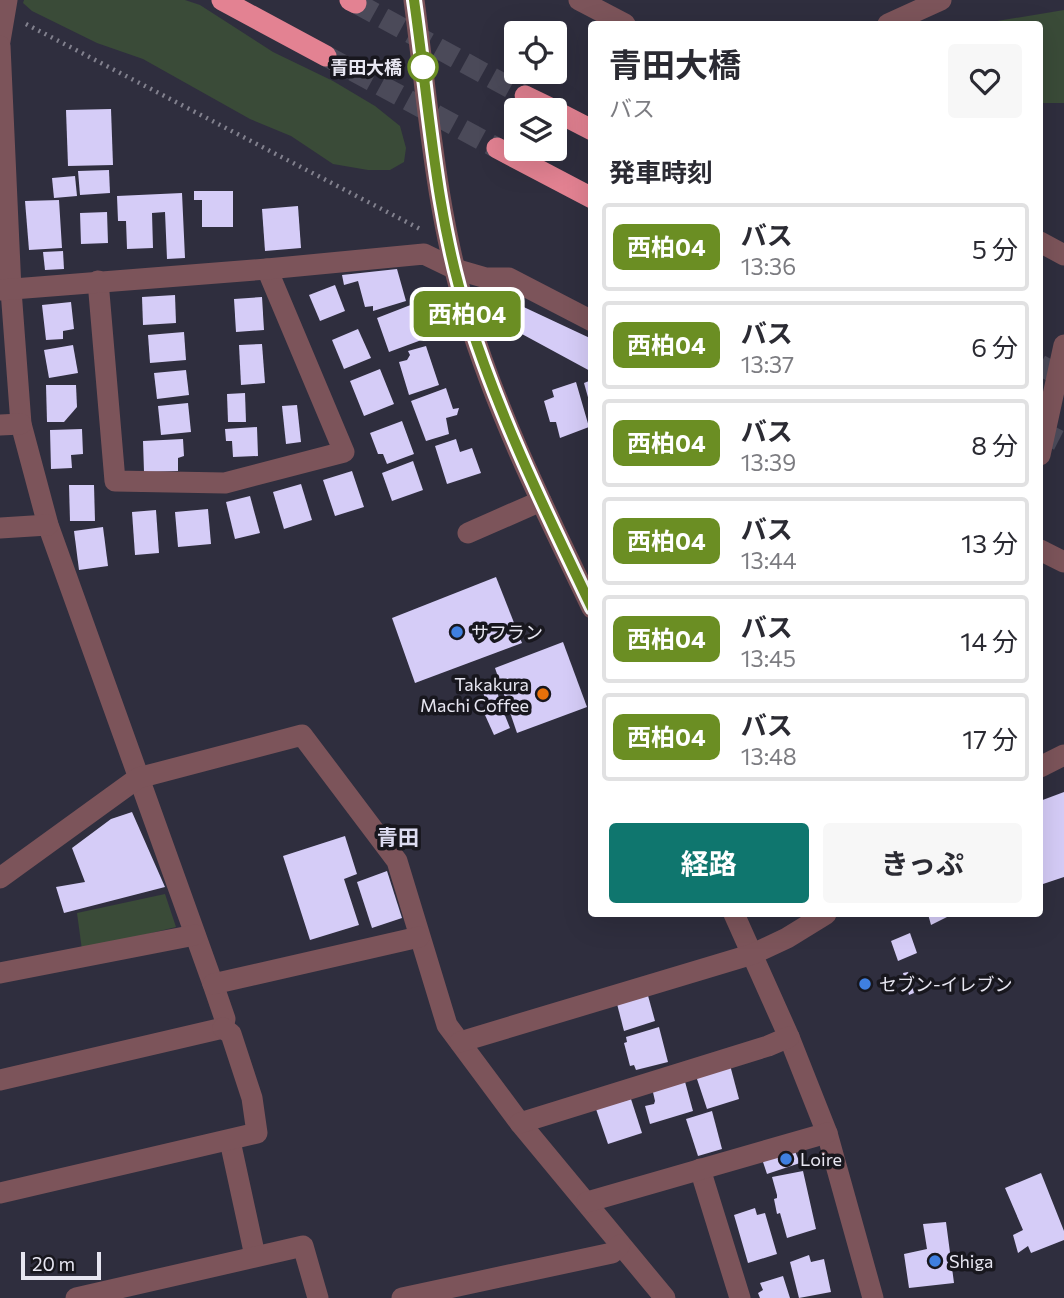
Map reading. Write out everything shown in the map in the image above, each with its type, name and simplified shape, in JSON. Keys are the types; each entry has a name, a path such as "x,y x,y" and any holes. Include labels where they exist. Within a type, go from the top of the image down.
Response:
{"highway":[{"path":"222,0 326,57"},
{"path":"525,96 529,98"},
{"path":"567,118 588,128"},
{"path":"497,148 588,196"}],"street":[{"path":"414,0 445,230 466,313 496,400 588,600"},
{"path":"579,0 619,21"},
{"path":"895,21 941,0"},
{"path":"0,41 6,4"},
{"path":"0,46 10,424 225,1018 223,1028"},
{"path":"1043,244 1064,255"},
{"path":"6,290 267,270 424,254 456,269 485,278 509,278 588,319"},
{"path":"98,281 115,481 226,483 344,452 267,270"},
{"path":"1043,441 1064,345"},
{"path":"468,533 541,501"},
{"path":"0,528 48,526"},
{"path":"1043,552 1064,562"},
{"path":"0,878 138,778 302,735 397,861 447,1025 520,1123 665,1298"},
{"path":"1043,766 1064,755"},
{"path":"735,917 789,1037 827,1133 872,1298"},
{"path":"460,1042 752,954 787,938 821,917"},
{"path":"0,973 195,935"},
{"path":"213,984 419,937"},
{"path":"0,1080 223,1028 231,1034 252,1098 257,1133 0,1193"},
{"path":"520,1123 768,1046 789,1037"},
{"path":"587,1202 827,1133"},
{"path":"230,1141 255,1256"},
{"path":"701,1169 740,1298"},
{"path":"402,1298 612,1254 620,1245"},
{"path":"76,1298 303,1246 318,1298"}],"path":[{"path":"6,4 22,22 420,229"}],"green space":[{"path":"24,0 185,0 200,5 273,52 333,81 375,106 400,126 406,148 404,162 390,170 368,170 333,164 291,136 250,119 143,59 97,43 32,11 23,3"},
{"path":"1064,10 1064,103 1043,103 1043,21 997,21"},
{"path":"165,894 176,927 82,950 77,913"}],"building":[{"path":"111,109 113,165 68,166 66,110"},
{"path":"109,170 110,193 80,195 78,171"},
{"path":"75,176 77,196 54,198 52,178"},
{"path":"194,191 233,191 233,227 202,227 202,200 194,200"},
{"path":"182,193 185,258 167,259 165,212 152,213 153,248 127,249 126,221 118,221 117,196"},
{"path":"59,200 62,248 29,250 25,201"},
{"path":"298,206 301,248 265,251 262,209"},
{"path":"107,212 108,243 81,244 80,213"},
{"path":"63,251 64,269 45,270 43,252"},
{"path":"397,269 406,301 373,311 373,306 365,307 358,281 344,285 342,275"},
{"path":"335,285 345,311 320,321 309,295"},
{"path":"175,295 176,323 143,325 142,297"},
{"path":"262,297 264,330 236,332 234,299"},
{"path":"426,299 429,323 432,322 435,335 389,352 377,318"},
{"path":"71,302 74,329 63,331 63,339 46,340 42,305"},
{"path":"513,302 588,337 588,370 509,327 510,322 505,318"},
{"path":"358,329 371,358 344,369 332,340"},
{"path":"184,332 186,360 150,363 148,335"},
{"path":"262,344 265,383 241,385 239,345"},
{"path":"73,345 78,373 49,378 44,350"},
{"path":"426,346 439,385 409,395 399,362 407,360 410,355 408,351"},
{"path":"380,369 394,404 364,416 350,381"},
{"path":"186,370 189,395 157,399 154,373"},
{"path":"588,381 588,397 584,383"},
{"path":"576,382 588,427 560,438 556,422 550,422 544,401 554,397 552,390"},
{"path":"46,385 76,385 77,407 64,422 47,422"},
{"path":"446,388 453,409 459,408 457,415 446,418 449,434 426,441 411,401"},
{"path":"245,393 246,422 228,422 227,394"},
{"path":"188,403 191,432 161,435 158,406"},
{"path":"297,405 301,442 286,444 282,406"},
{"path":"402,421 414,454 387,464 383,454 378,454 370,433"},
{"path":"257,427 258,456 233,457 232,441 226,441 225,429"},
{"path":"82,429 83,454 71,455 72,468 51,469 50,430"},
{"path":"183,439 184,456 178,458 178,471 144,472 143,441"},
{"path":"456,439 460,452 472,448 481,473 447,484 435,446"},
{"path":"413,461 423,490 392,501 382,473"},
{"path":"352,471 364,507 335,516 323,480"},
{"path":"301,484 312,520 284,529 273,492"},
{"path":"69,485 94,485 95,521 70,521"},
{"path":"250,496 260,533 235,539 226,502"},
{"path":"208,509 211,544 178,547 175,512"},
{"path":"156,510 159,553 135,555 132,512"},
{"path":"103,527 108,566 79,570 74,531"},
{"path":"496,577 522,643 415,683 392,618"},
{"path":"563,642 587,707 517,733 495,668"},
{"path":"495,688 501,702 489,707 483,693"},
{"path":"502,708 510,728 494,735 485,715"},
{"path":"1064,792 1064,877 1043,884 1043,800"},
{"path":"132,812 165,887 64,913 56,887 85,882 72,848 111,819"},
{"path":"345,836 357,874 344,879 359,925 310,940 283,856"},
{"path":"387,871 402,918 372,928 357,882"},
{"path":"929,917 947,917 931,925"},
{"path":"910,933 917,953 898,961 891,941"},
{"path":"908,972 914,993 909,995 903,973"},
{"path":"647,992 655,1021 624,1031 616,1000"},
{"path":"659,1027 668,1062 636,1070 634,1065 630,1066 624,1043 627,1042 626,1037"},
{"path":"730,1065 739,1099 707,1109 696,1076"},
{"path":"684,1078 693,1111 650,1124 645,1106 654,1104 652,1088"},
{"path":"631,1099 642,1133 608,1144 596,1109"},
{"path":"712,1111 722,1149 698,1156 686,1119"},
{"path":"794,1149 800,1163 767,1174 762,1159"},
{"path":"803,1171 816,1229 787,1238 780,1213 777,1214 774,1199 777,1195 772,1177"},
{"path":"1041,1173 1064,1231 1064,1240 1031,1253 1028,1246 1018,1253 1013,1235 1023,1230 1005,1188"},
{"path":"755,1208 757,1215 765,1213 777,1254 748,1263 734,1215"},
{"path":"946,1222 954,1283 909,1288 904,1254 927,1249 923,1224"},
{"path":"809,1255 811,1262 824,1259 831,1292 799,1298 790,1262"},
{"path":"783,1276 790,1298 760,1298 758,1293 763,1290 760,1283"}],"tunnel":[{"path":"356,3 525,96"},
{"path":"326,56 497,148"},
{"path":"1043,367 1064,378"},
{"path":"1043,432 1064,443"}],"bus line":[{"name":"西柏04","path":"414,0 445,230 466,313 496,400 588,600"}],"place":[{"name":"青田大橋","path":"423,67"},
{"name":"サフラン","path":"457,632"},
{"name":"Takakura Machi Coffee","path":"543,694"},
{"name":"セブン-イレブン","path":"865,984"},
{"name":"Loire","path":"786,1159"},
{"name":"Shiga","path":"935,1261"}],"district":[{"name":"青田","path":"398,836"}]}
